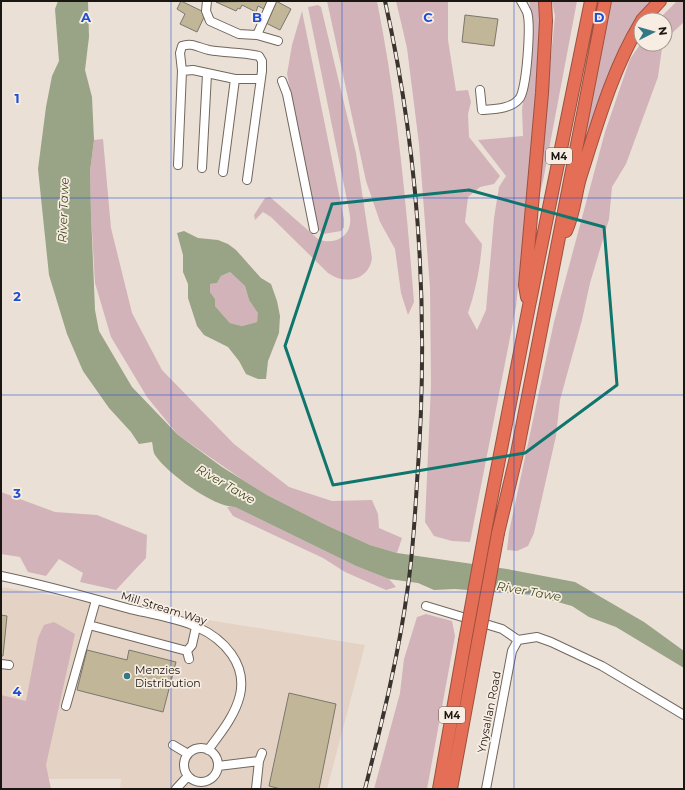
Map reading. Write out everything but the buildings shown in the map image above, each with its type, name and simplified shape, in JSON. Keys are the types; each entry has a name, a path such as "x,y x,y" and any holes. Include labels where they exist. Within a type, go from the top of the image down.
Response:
{"highway":[{"name":"M4","path":"529,306 525,285 542,93 546,1"},
{"name":"M4","path":"650,12 660,1"},
{"name":"M4","path":"439,789 464,641 487,521 529,306 591,4"},
{"name":"M4","path":"451,789 498,533 517,453 604,6"},
{"name":"M4","path":"556,251 571,220 580,180 617,68 633,38"}],"street":[{"path":"207,1 206,11 210,21 239,34 257,35 278,41"},
{"path":"257,35 272,1"},
{"path":"480,90 482,110 496,109 512,105 520,99 524,88 529,27 527,12 521,1"},
{"path":"178,165 182,71 180,53 182,46 187,44 207,50 259,56 262,61 247,180"},
{"path":"182,71 193,70 236,79 260,79"},
{"path":"202,168 207,74"},
{"path":"223,172 236,79"},
{"path":"282,81 287,94 314,229"},
{"name":"Mill Stream Way","path":"1,576 196,627 220,640 235,659 241,682 240,695 235,709 208,750"},
{"path":"66,706 96,600"},
{"path":"426,606 502,629 518,640 537,637 551,642 602,666 684,715"},
{"path":"89,625 188,655 196,627"},
{"name":"Ynysallan Road","path":"486,789 512,651 518,640"},
{"path":"173,745 188,754"},
{"path":"198,749 208,750 213,753 218,766 214,775 207,781 199,782 188,776 184,765 188,754 198,749"},
{"path":"256,789 259,762 262,753"},
{"path":"218,766 259,762"},
{"path":"176,789 188,776"}],"highlighted area":[{"path":"469,190 604,227 617,385 525,453 333,485 285,346 332,204"}],"shaded area":[{"path":"327,1 377,1 390,76 404,189 414,302 408,315 401,293 395,249 380,222 366,181"},
{"path":"396,1 448,1 448,40 456,91 468,90 471,102 468,114 469,137 500,176 494,184 480,187 468,197 465,222 482,244 477,278 468,313 477,330 486,310 494,218 499,187 506,176 478,140 523,136 522,109 530,54 532,16 529,1 541,1 537,102 516,307 470,542 452,541 434,536 425,522 431,385 430,288 419,144 407,48"},
{"path":"552,1 577,1 543,181 536,209 555,16"},
{"path":"611,1 654,1 649,12 633,12 633,46 584,150 582,150"},
{"path":"677,1 684,1 684,22 673,32 673,12 666,12"},
{"path":"318,5 321,7 356,153 372,258 370,266 366,272 355,279 348,280 334,277 328,273 271,217 263,212 255,220 254,215 265,198 270,197 318,239 323,241 333,241 346,234 349,229 349,212 308,7"},
{"path":"302,11 344,219 344,227 341,231 323,234 318,229 287,74 292,45"},
{"path":"635,52 661,52 658,77 626,164 612,187 609,219 590,283 582,320 560,400 556,436 534,533 528,546 517,551 507,550 509,532 554,322 605,132 630,59"},
{"path":"103,139 111,228 132,313 162,370 234,444 289,487 332,501 372,500 378,514 379,528 402,538 397,553 370,545 326,525 267,495 178,435 147,397 111,337 95,283 90,171 94,140"},
{"path":"230,272 245,286 249,300 259,313 257,322 242,326 230,323 215,306 215,299 210,292 209,284 217,283 221,276"},
{"path":"1,492 55,512 97,515 147,535 146,558 116,590 80,582 83,573 59,559 46,576 28,572 20,557 1,554"},
{"path":"227,507 235,507 356,566 389,579 396,587 386,590 345,572 323,558 233,516"},
{"path":"1,587 365,645 327,789 120,789 121,779 1,779"},
{"path":"426,614 452,621 455,636 427,789 374,789 400,693 404,659 417,617"},
{"path":"54,622 75,634 46,765 51,789 1,789 1,695 26,701 38,638 44,625"}],"water":[{"name":"River Tawe","path":"58,1 88,1 89,37 85,70 92,97 94,140 90,171 95,310 99,331 132,387 178,435 222,467 267,495 326,525 370,545 397,553 507,569 575,582 644,622 684,651 684,668 616,627 589,617 572,606 533,595 455,589 434,590 418,583 389,579 356,566 235,507 226,506 203,495 191,488 169,471 154,454 152,442 139,444 131,432 109,408 83,371 67,334 49,275 38,169 46,107 52,76 59,61 55,9"},
{"path":"184,231 198,238 218,240 228,244 236,250 261,278 271,284 280,316 279,333 268,361 266,379 258,379 246,374 239,361 228,347 204,335 197,326 188,298 188,284 183,272 183,255 177,233","holes":["230,272 245,286 249,300 258,313 257,322 242,326 230,323 215,306 215,299 210,292 210,284 217,283 221,276"]}],"railway":[{"path":"365,789 390,688 410,573 421,422 421,301 419,240 414,180 397,60 385,1"}],"place":[{"name":"Menzies Distribution","path":"127,676"}]}
